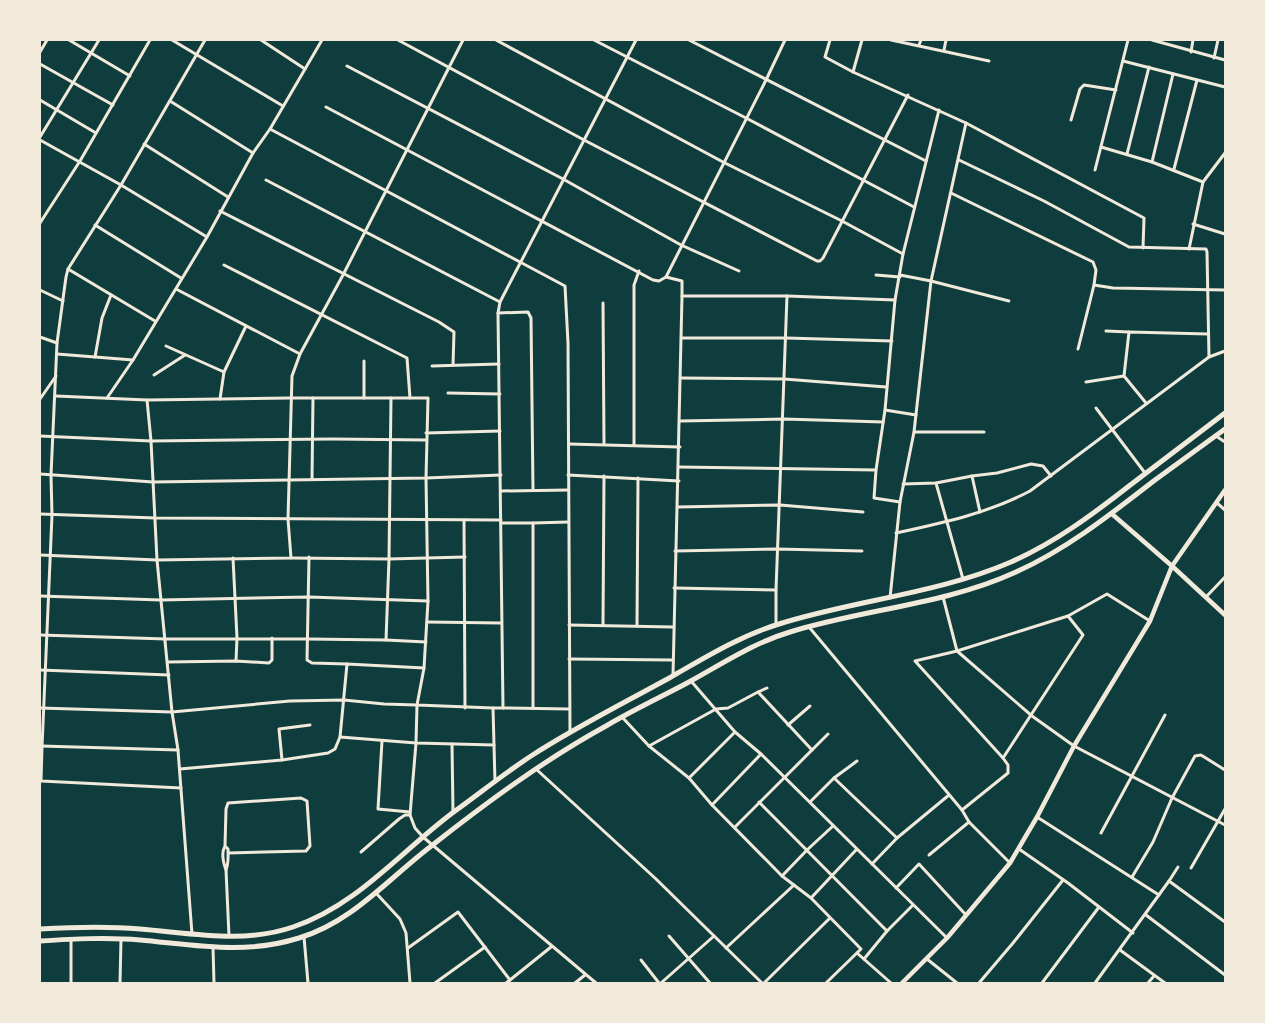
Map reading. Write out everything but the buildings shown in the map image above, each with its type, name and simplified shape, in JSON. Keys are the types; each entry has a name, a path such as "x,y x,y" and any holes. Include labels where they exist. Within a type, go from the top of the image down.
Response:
{"main road":[{"path":"40,929 110,927 229,936 265,934 292,928 322,915 357,893 453,813 530,757 673,675 729,644 776,625 802,617 890,598 963,579 1012,562 1056,539 1103,506 1225,413"},
{"path":"40,942 72,939 121,939 246,948 267,946 304,936 343,918 433,845 536,768 622,717 760,642 808,627 943,597 988,584 1046,558 1112,514 1173,466 1225,429"},
{"path":"1168,456 1173,466"}],"street":[{"path":"40,52 47,40"},
{"path":"69,40 130,76"},
{"path":"99,40 40,139 207,237"},
{"path":"40,223 80,162 150,40"},
{"path":"172,40 283,106"},
{"path":"181,788 41,782 42,708 49,596 52,515 51,475 57,343 68,269 205,40"},
{"path":"261,40 305,69"},
{"path":"107,398 133,360 176,289 253,153 270,129 322,40"},
{"path":"398,40 584,140 820,261 908,95"},
{"path":"291,558 288,519 288,479 292,376 300,354 387,191 463,40"},
{"path":"496,40 605,100 903,254"},
{"path":"594,40 914,207"},
{"path":"502,708 498,313 500,302 636,40"},
{"path":"689,40 926,161"},
{"path":"326,108 653,280 659,281 666,276 785,40"},
{"path":"830,40 825,57 853,72 908,95 966,123 1144,218 1143,248"},
{"path":"853,72 862,40"},
{"path":"891,40 989,61"},
{"path":"919,45 921,40"},
{"path":"944,50 946,40"},
{"path":"1096,170 1128,40"},
{"path":"1152,40 1225,60"},
{"path":"1191,52 1193,40"},
{"path":"1214,58 1218,40"},
{"path":"1123,61 1225,87"},
{"path":"40,64 113,105"},
{"path":"347,66 563,179 681,245 739,271"},
{"path":"1127,154 1150,67"},
{"path":"1152,162 1173,74"},
{"path":"1174,170 1197,80"},
{"path":"1071,120 1081,86 1084,84 1116,90"},
{"path":"40,100 96,133"},
{"path":"170,101 253,153"},
{"path":"900,502 874,498 876,470 885,410 895,300 903,254 939,110"},
{"path":"890,598 900,502 914,432 932,281 946,208 959,160 966,123"},
{"path":"270,129 565,286 568,343 570,733"},
{"path":"144,144 228,197"},
{"path":"1101,147 1152,162 1203,182"},
{"path":"1189,249 1203,182 1225,153"},
{"path":"959,160 1044,201 1131,248 1206,250 1209,356"},
{"path":"266,180 500,302"},
{"path":"951,193 1093,262 1096,270 1094,285 1078,349"},
{"path":"220,211 439,322 454,332 453,365"},
{"path":"1193,224 1225,234"},
{"path":"95,225 181,278"},
{"path":"224,265 407,358 410,398"},
{"path":"68,269 155,321"},
{"path":"634,445 634,285 639,271"},
{"path":"876,275 900,276 932,281 1009,301"},
{"path":"666,276 682,281 680,447 675,551 673,675"},
{"path":"1094,285 1113,288 1225,290"},
{"path":"176,289 300,354"},
{"path":"40,290 62,301"},
{"path":"95,357 102,318 111,295"},
{"path":"682,296 787,296 895,300"},
{"path":"776,625 777,549 784,420 787,296"},
{"path":"603,303 604,444"},
{"path":"498,313 528,312 531,318 533,490"},
{"path":"220,399 224,372 246,326"},
{"path":"1106,331 1208,334"},
{"path":"1129,332 1124,376 1146,403"},
{"path":"40,337 57,343"},
{"path":"682,338 892,341"},
{"path":"166,346 224,372"},
{"path":"896,533 948,522 1022,496 1209,356 1225,351"},
{"path":"57,354 133,360"},
{"path":"154,376 186,355"},
{"path":"364,361 364,398"},
{"path":"432,366 499,364"},
{"path":"40,399 56,375"},
{"path":"1086,382 1124,376"},
{"path":"681,378 784,379 886,387"},
{"path":"448,393 500,394"},
{"path":"56,396 147,400 428,398 426,432 428,601 424,668 417,705 410,813 415,828 423,837 551,947 596,983"},
{"path":"312,479 313,398"},
{"path":"386,640 389,599 391,398"},
{"path":"147,400 161,600 172,712 180,769 192,934"},
{"path":"1096,408 1145,474"},
{"path":"885,410 916,415"},
{"path":"680,421 784,420 883,422"},
{"path":"426,432 500,431"},
{"path":"914,432 984,432"},
{"path":"40,436 151,441 426,440"},
{"path":"1216,436 1225,442"},
{"path":"568,444 680,447"},
{"path":"903,484 936,483 997,473 1032,464 1043,466 1051,476"},
{"path":"679,467 780,467 876,470"},
{"path":"40,474 153,482 501,475"},
{"path":"568,475 679,481"},
{"path":"603,625 604,476"},
{"path":"972,476 980,512"},
{"path":"637,626 638,478"},
{"path":"936,483 963,579"},
{"path":"501,491 568,490"},
{"path":"902,983 947,938 1010,863 1037,817 1074,746 1150,621 1172,566 1225,490"},
{"path":"1216,504 1225,510"},
{"path":"678,507 780,505 864,512"},
{"path":"40,514 156,518 568,522"},
{"path":"1112,514 1225,614"},
{"path":"464,520 465,708"},
{"path":"533,523 533,708"},
{"path":"675,551 777,549 862,551"},
{"path":"40,555 158,560 309,557 428,559 465,557"},
{"path":"309,557 307,657 309,662 424,668"},
{"path":"232,558 236,661"},
{"path":"1206,597 1225,577"},
{"path":"674,588 776,590"},
{"path":"962,810 1008,773 1008,765 915,662 957,651 1068,616 1107,594 1150,621"},
{"path":"40,596 161,600 309,598 428,601"},
{"path":"943,597 957,651 1032,716 1074,746 1225,825"},
{"path":"1003,758 1083,635 1068,616"},
{"path":"427,622 501,623"},
{"path":"569,625 673,627"},
{"path":"808,627 962,810 968,822 1010,863"},
{"path":"40,635 166,640 308,638 426,642"},
{"path":"168,662 236,661 269,663 272,660 272,638"},
{"path":"569,658 672,660"},
{"path":"180,769 282,760 328,753 335,749 340,737 347,664"},
{"path":"40,670 169,675"},
{"path":"691,681 735,732 785,777 856,850 947,938"},
{"path":"649,746 716,709 728,708 767,688"},
{"path":"758,692 812,750"},
{"path":"42,708 172,712 290,701 344,700 465,708 570,708"},
{"path":"788,725 810,706"},
{"path":"493,708 495,783"},
{"path":"1102,834 1165,715"},
{"path":"622,717 649,746 688,778 782,876 811,898 861,949 826,983"},
{"path":"282,760 278,732 280,728 310,725"},
{"path":"688,778 735,732"},
{"path":"735,827 828,734"},
{"path":"340,737 416,743 494,744"},
{"path":"382,741 378,809 410,813"},
{"path":"452,744 453,813"},
{"path":"41,746 178,750"},
{"path":"712,804 760,754"},
{"path":"1132,877 1153,842 1172,798 1196,756 1201,755 1225,770"},
{"path":"810,802 834,778 857,760"},
{"path":"536,768 656,879 763,983 830,918"},
{"path":"834,778 897,838"},
{"path":"872,864 897,838 948,795"},
{"path":"226,870 229,863 226,846 226,809 228,803 301,798 307,801 310,846 306,851 228,853"},
{"path":"759,802 887,931"},
{"path":"1190,868 1225,809"},
{"path":"361,852 399,819 410,813"},
{"path":"1037,817 1159,895"},
{"path":"929,855 968,822"},
{"path":"782,876 833,826"},
{"path":"226,846 223,850 223,857 226,870 229,936"},
{"path":"1019,849 1132,933"},
{"path":"811,898 856,850"},
{"path":"896,888 919,864 966,915"},
{"path":"1095,983 1146,915 1178,867"},
{"path":"979,983 1063,880"},
{"path":"1169,881 1225,922"},
{"path":"726,948 794,885"},
{"path":"376,893 400,919 406,933 410,983"},
{"path":"864,959 887,931 914,905"},
{"path":"1042,983 1099,907"},
{"path":"408,948 458,912 510,980"},
{"path":"1146,915 1225,975"},
{"path":"304,936 308,983"},
{"path":"669,936 710,983"},
{"path":"642,960 660,983 714,936"},
{"path":"71,983 72,939"},
{"path":"120,983 121,939"},
{"path":"213,947 214,983"},
{"path":"435,983 485,947"},
{"path":"506,983 551,947"},
{"path":"1120,950 1165,983"},
{"path":"857,953 890,983"},
{"path":"927,959 956,983"},
{"path":"575,983 585,975"},
{"path":"1148,983 1154,976"},
{"path":"831,978 836,983"}]}
